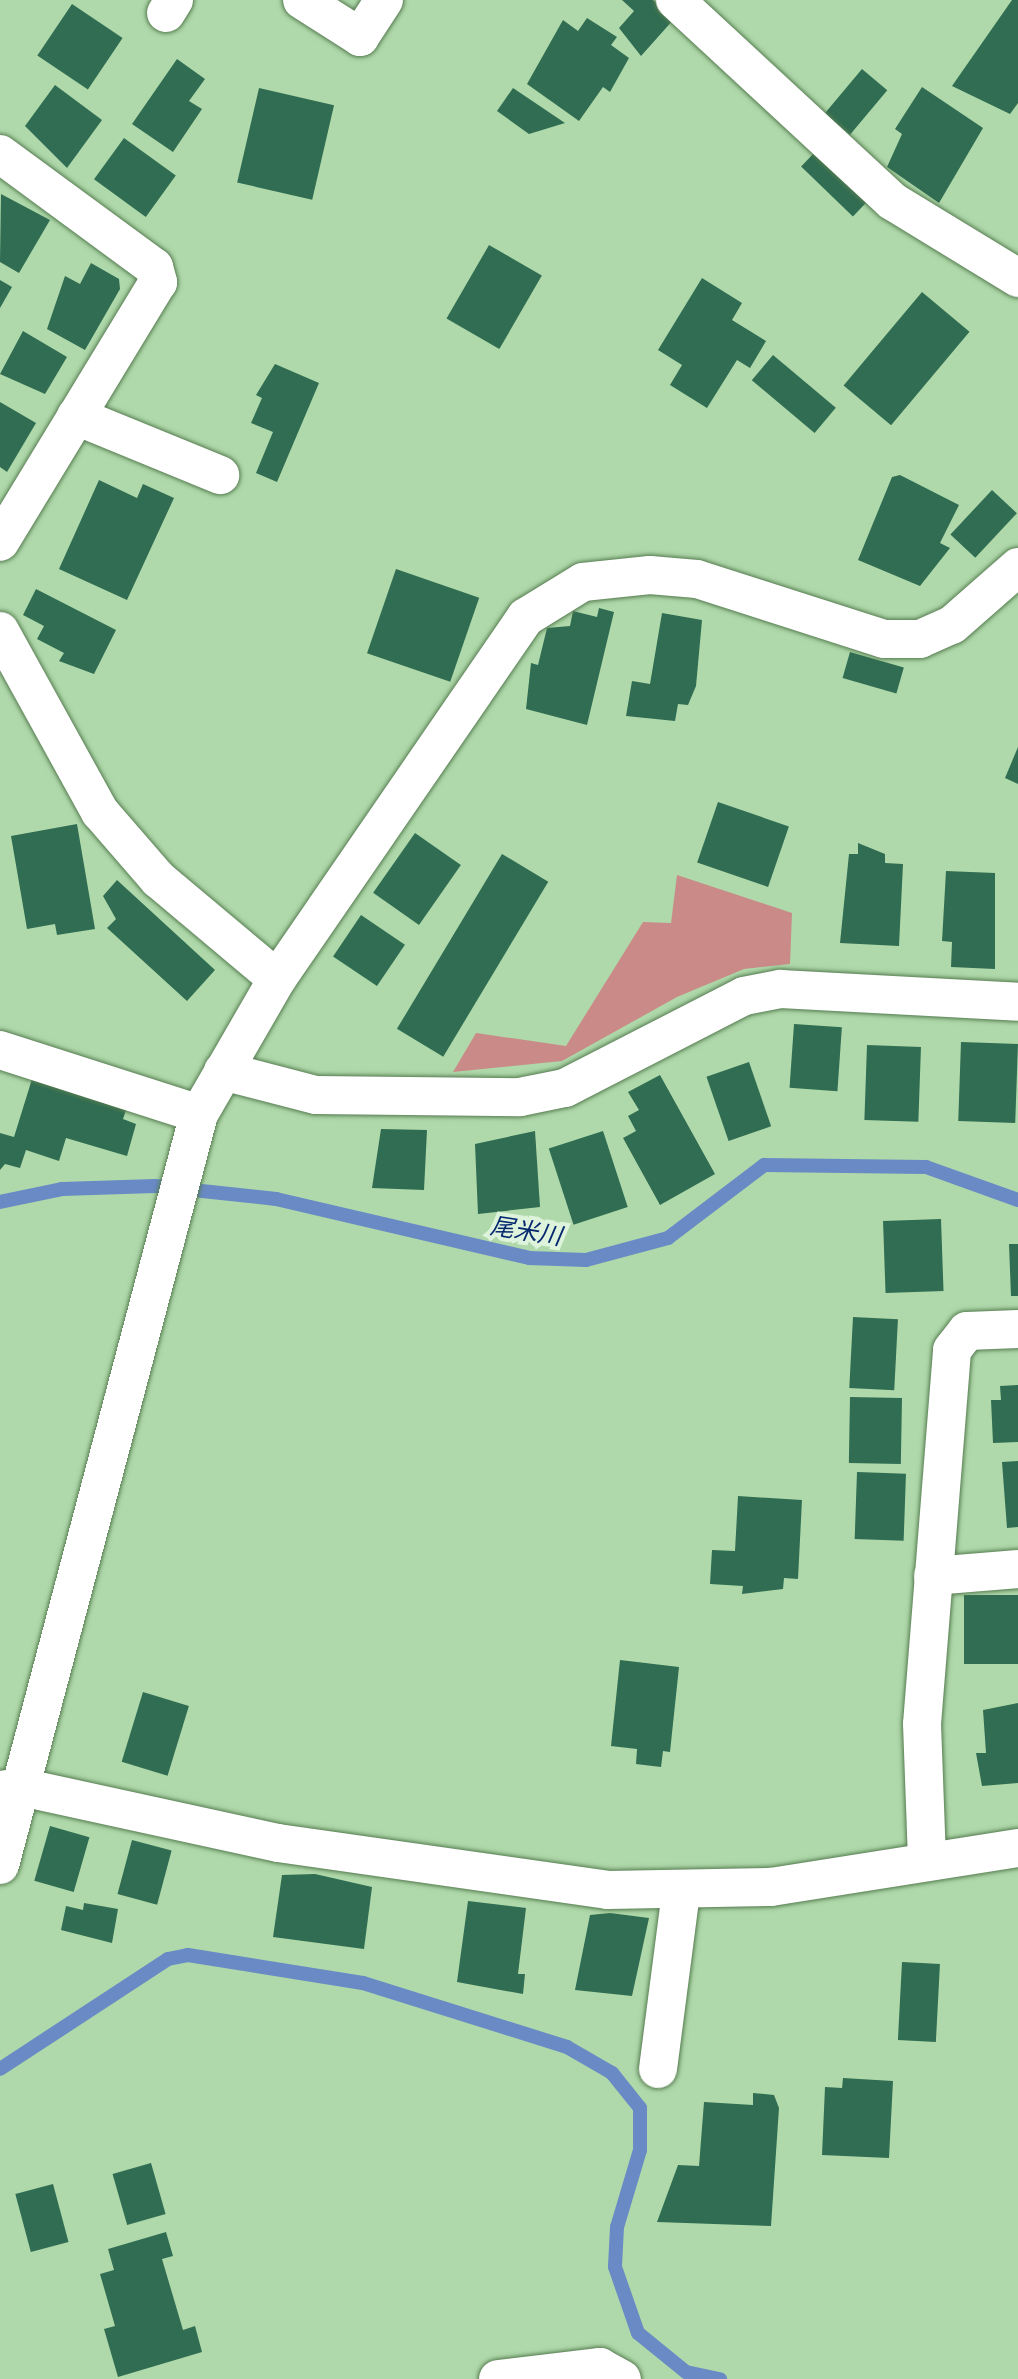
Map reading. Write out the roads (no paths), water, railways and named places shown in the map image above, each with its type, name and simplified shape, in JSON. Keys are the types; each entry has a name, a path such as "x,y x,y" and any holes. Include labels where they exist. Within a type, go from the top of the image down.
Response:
{"street":[{"path":"302,0 360,37 384,0"},
{"path":"675,0 892,201 1018,278"},
{"path":"0,154 154,267 158,282 0,542"},
{"path":"76,416 220,475"},
{"path":"0,1865 11,1789 199,1114 277,979 526,617 552,595 583,582 697,579 854,631 920,639 952,625 1018,567"},
{"path":"0,631 100,812 158,879 277,979"},
{"path":"223,1071 316,1095 520,1097 565,1088 744,996 781,989 1018,1002"},
{"path":"0,1050 199,1114"},
{"path":"927,1860 922,1724 952,1350 967,1331 1018,1329"},
{"path":"933,1576 1018,1569"},
{"path":"11,1789 278,1843 608,1890 681,1892 771,1887 1018,1848"},
{"path":"658,2069 681,1892"},
{"path":"498,2379 600,2367 622,2379"}],"waterway":[{"name":"尾米川","path":"0,1202 62,1189 155,1186 276,1199 529,1258 586,1260 668,1238 764,1165 926,1167 1018,1200"},
{"path":"0,2069 168,1959 188,1955 363,1983 567,2047 612,2073 640,2108 640,2150 617,2227 615,2267 638,2333 686,2372 720,2379"}]}
